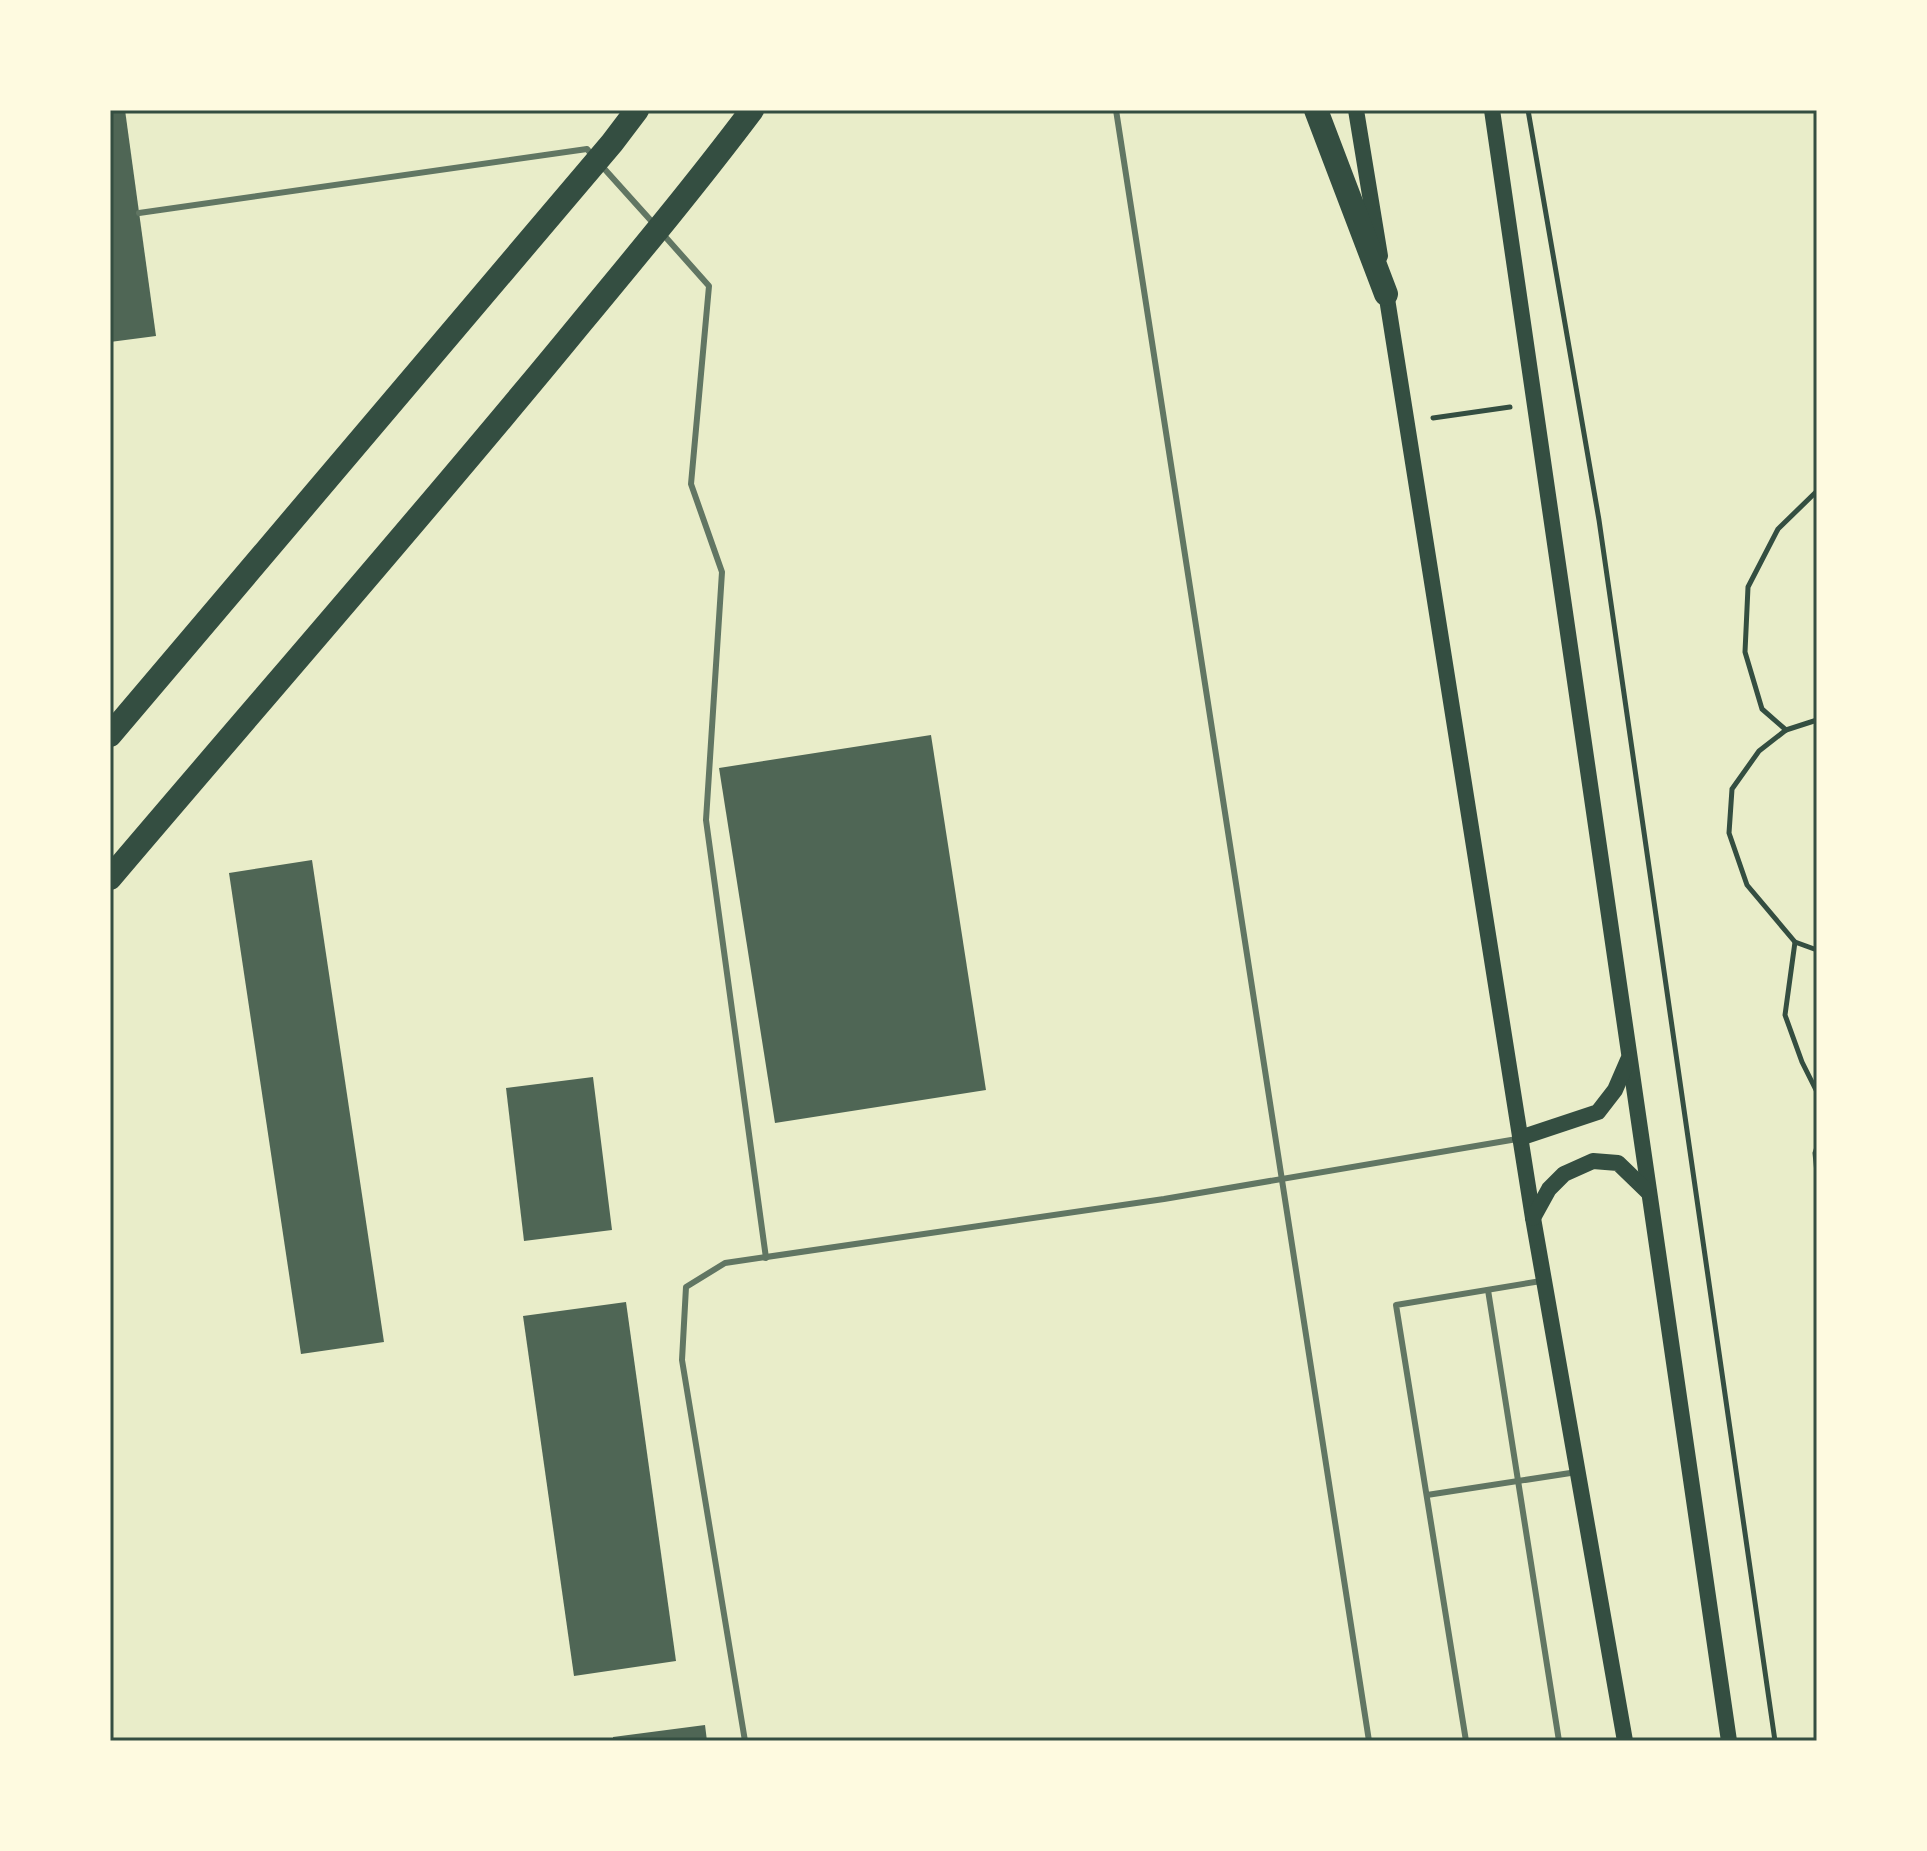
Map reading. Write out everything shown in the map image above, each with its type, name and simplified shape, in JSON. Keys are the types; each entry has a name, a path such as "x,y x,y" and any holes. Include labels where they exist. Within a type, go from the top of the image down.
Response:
{"highway":[{"path":"110,735 637,110"},
{"path":"110,878 543,369 752,110"},
{"path":"1316,110 1386,294"}],"main road":[{"path":"1356,110 1533,1218 1625,1741"},
{"path":"1492,110 1729,1741"},
{"path":"1520,1138 1598,1112 1615,1090 1628,1058"},
{"path":"1533,1218 1549,1189 1564,1174 1593,1161 1618,1163 1649,1193"}],"lane":[{"path":"1116,110 1369,1741"},
{"path":"139,213 587,149 709,286 691,484 722,572 706,820 766,1258"},
{"path":"745,1741 682,1360 686,1287 725,1263 1149,1202 1520,1138"},
{"path":"1466,1741 1396,1305 1545,1280"},
{"path":"1488,1290 1559,1741"},
{"path":"1427,1495 1577,1472"}],"path":[{"path":"1528,110 1599,520 1775,1741"},
{"path":"1425,419 1512,407"},
{"path":"1786,730 1762,709 1745,652 1748,587 1778,529 1817,491"},
{"path":"1817,720 1786,730 1759,751 1732,789 1729,833 1747,885 1795,942 1817,950"},
{"path":"1795,942 1785,1015 1817,1092"},
{"path":"1817,1147 1817,1173"}],"building":[{"path":"110,110 125,110 156,336 110,342"},
{"path":"931,735 986,1090 775,1123 719,768"},
{"path":"312,860 384,1342 301,1354 229,873"},
{"path":"593,1077 612,1230 524,1241 506,1088"},
{"path":"626,1302 676,1661 574,1676 523,1316"},
{"path":"705,1725 707,1741 613,1741 613,1737"}]}
